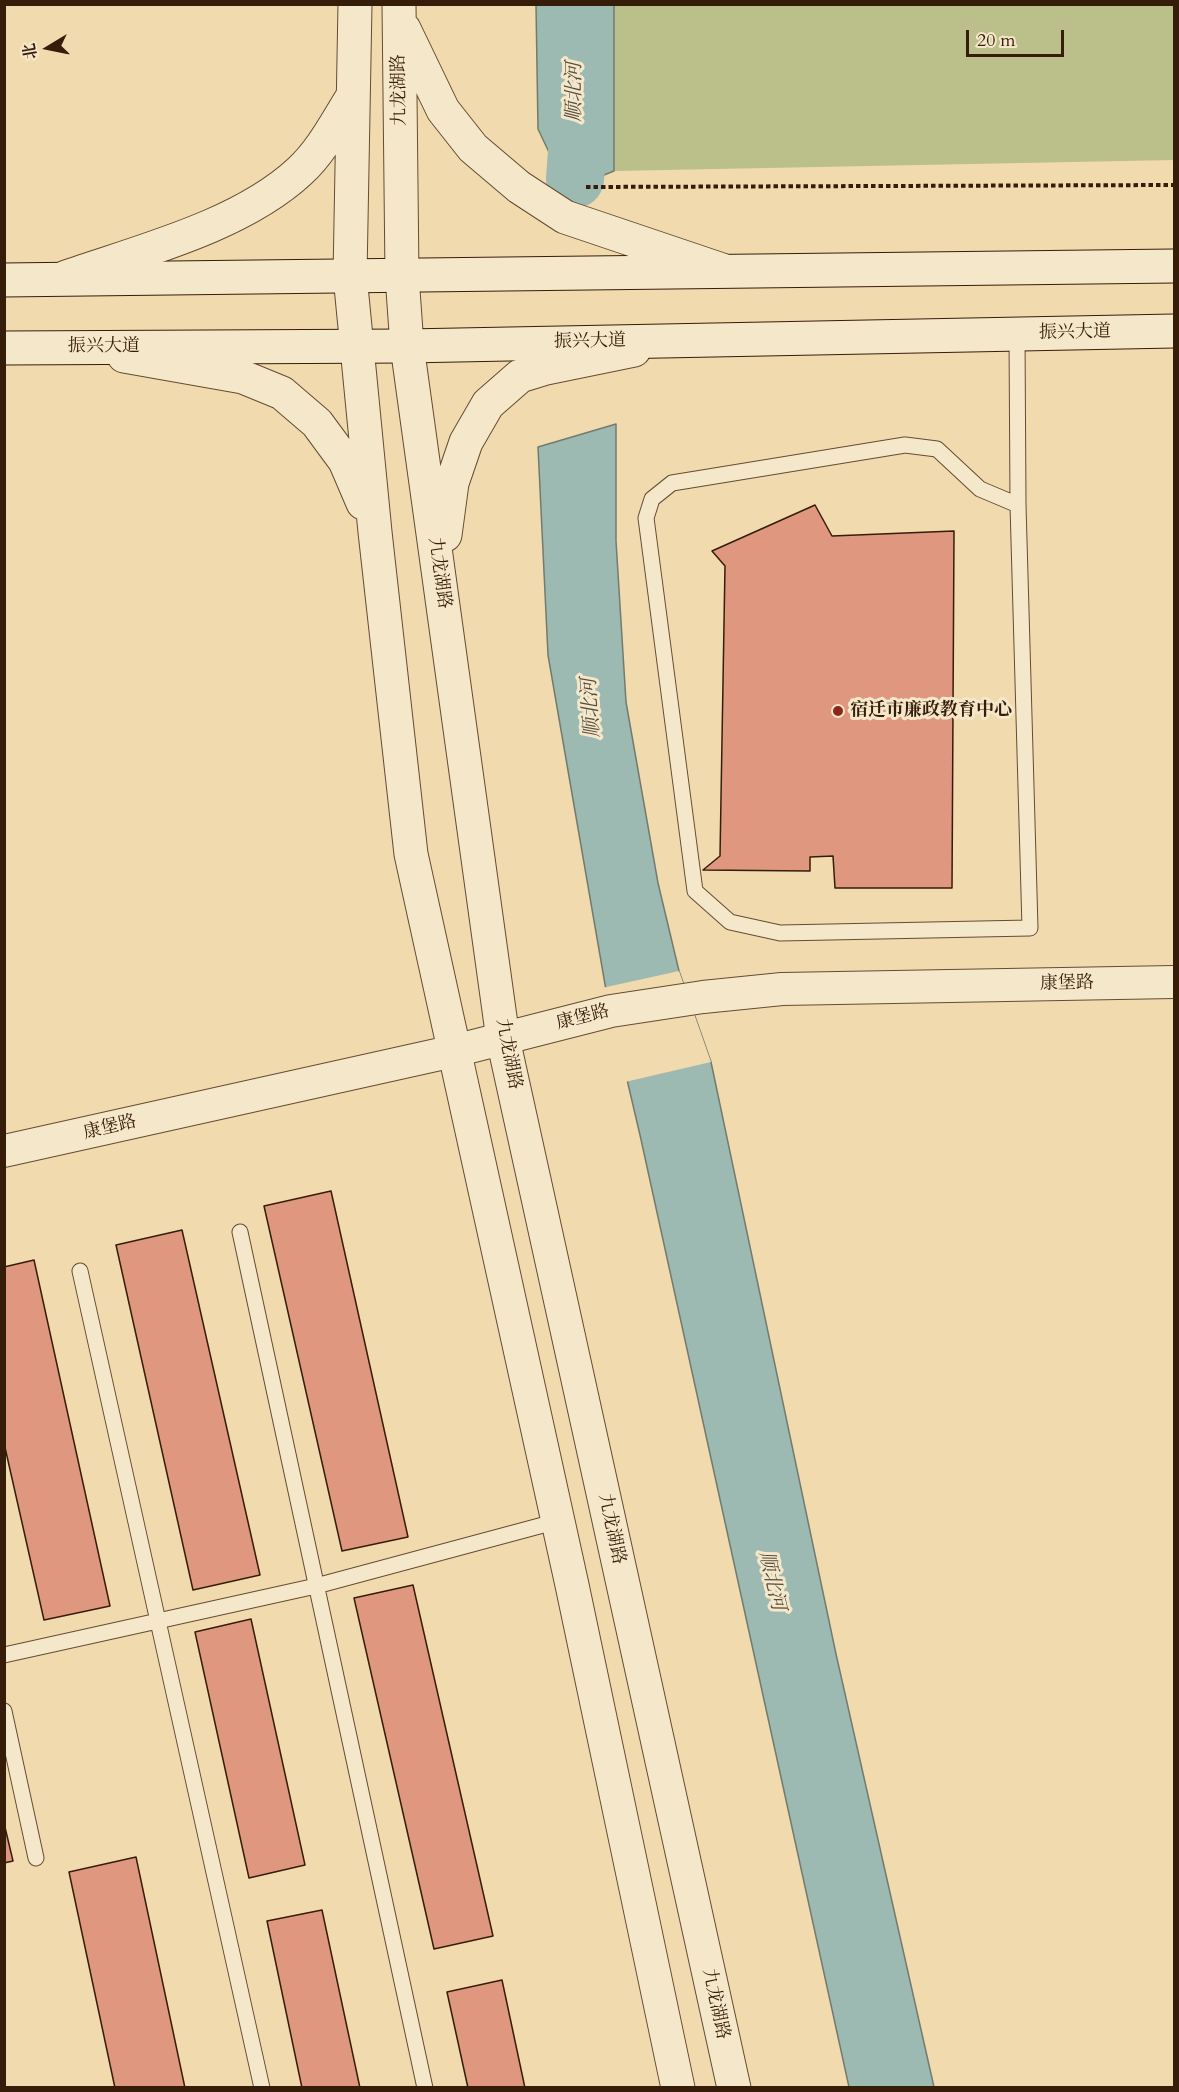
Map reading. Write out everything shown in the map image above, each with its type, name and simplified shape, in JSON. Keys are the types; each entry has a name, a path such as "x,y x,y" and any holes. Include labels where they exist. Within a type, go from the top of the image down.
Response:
{"street":[{"path":"355,4 350,276 375,532 411,854 558,1521 678,2088"},
{"path":"399,12 443,110 473,148 519,188 566,216 729,272"},
{"name":"九龙湖路","path":"399,12 402,276 407,346 503,1039 734,2088"},
{"path":"58,280 196,232 258,203 300,171 324,142 354,94"},
{"path":"4,280 1174,266"},
{"name":"振兴大道","path":"4,348 407,346 1174,331"},
{"path":"440,579 452,483 466,442 488,404 520,376 546,368 683,340"},
{"path":"78,348 243,377 282,393 317,423 345,460 375,532"},
{"name":"康堡路","path":"4,1151 454,1051 611,1011 703,997 782,990 1174,982"}],"lane":[{"path":"1017,334 1018,505 1030,928 780,933 730,922 695,891 646,518 652,499 672,483 905,445 937,448 980,489 1018,505"},
{"path":"240,1232 425,2088"},
{"path":"80,1271 262,2088"},
{"path":"4,1655 316,1586 558,1521"},
{"path":"4,1711 36,1858"}],"path":[{"path":"579,187 1174,185"}],"green space":[{"path":"614,5 1174,5 1174,160 614,171"}],"water":[{"path":"536,5 614,5 614,171 599,177 555,165 538,129"},
{"path":"616,424 616,541 626,702 658,883 679,971 711,1062 836,1654 934,2087 849,2087 640,1135 606,990 548,655 538,447"}],"pier":[{"path":"679,971 711,1062 625,1082 602,988"}],"building":[{"name":"宿迁市廉政教育中心","path":"815,505 832,536 954,531 952,888 835,888 833,856 810,857 810,871 703,870 720,856 725,566 712,551"},
{"path":"331,1191 408,1537 342,1551 264,1206"},
{"path":"182,1230 260,1575 193,1590 116,1245"},
{"path":"34,1260 110,1606 44,1620 4,1443 4,1267"},
{"path":"413,1585 493,1936 434,1949 354,1598"},
{"path":"251,1619 305,1865 249,1878 195,1632"},
{"path":"4,1823 13,1861 4,1863"},
{"path":"136,1857 185,2088 115,2088 69,1872"},
{"path":"322,1910 360,2088 302,2088 267,1921"},
{"path":"502,1980 525,2088 468,2088 447,1992"}],"waterway":[{"name":"顺北河","path":"575,4 577,152 575,179"}],"place":[{"name":"宿迁市廉政教育中心","path":"838,711"}]}
